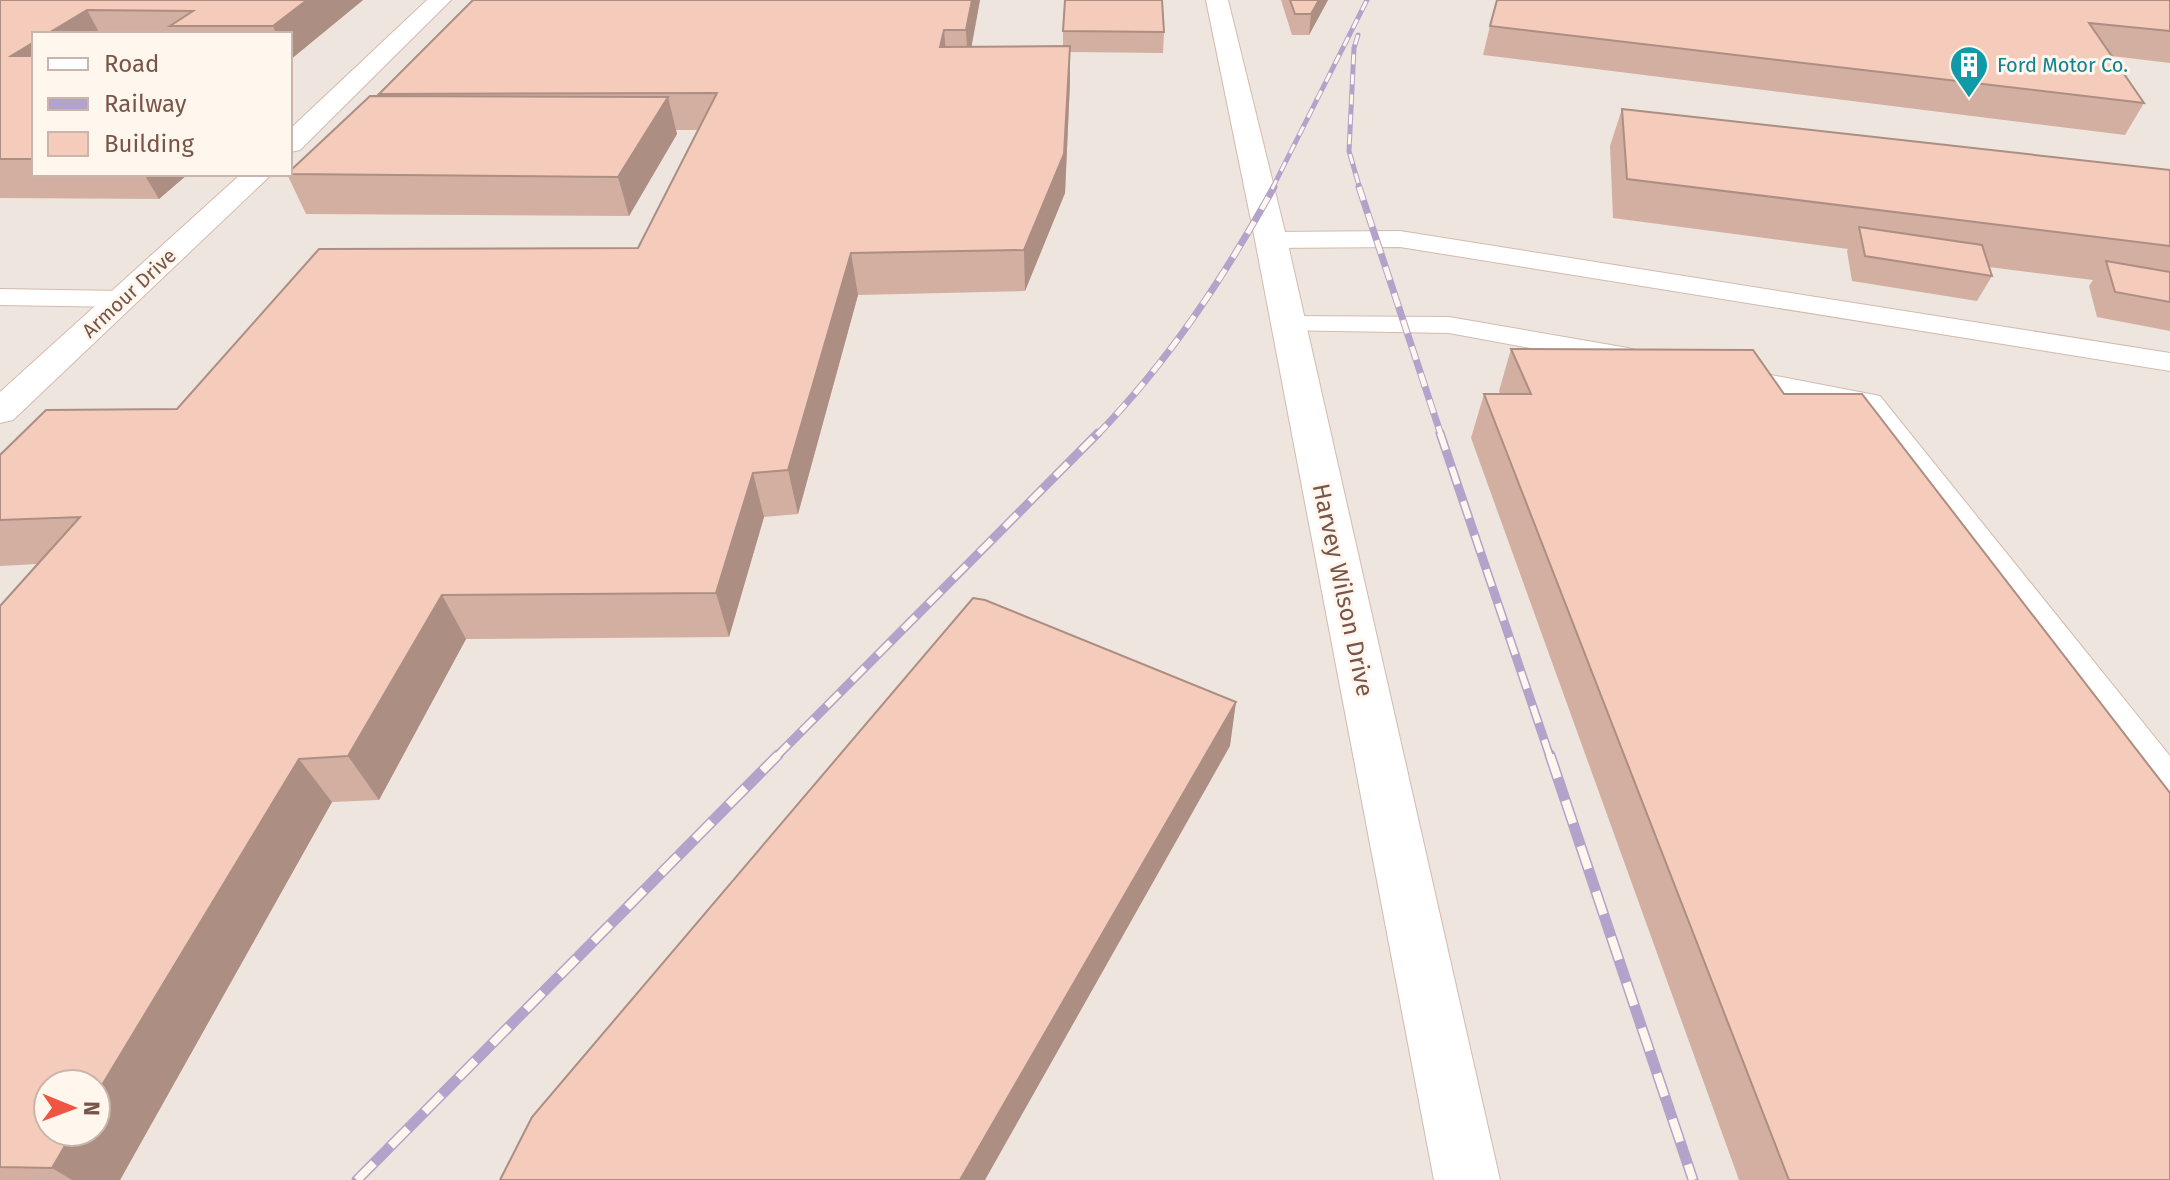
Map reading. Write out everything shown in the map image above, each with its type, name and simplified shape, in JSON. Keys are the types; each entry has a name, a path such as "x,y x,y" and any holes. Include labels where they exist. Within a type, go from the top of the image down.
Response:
{"street":[{"path":"292,142 440,0"},
{"name":"Harvey Wilson Drive","path":"1217,0 1271,240 1467,1180"},
{"name":"Armour Drive","path":"0,412 256,176"}],"lane":[{"path":"1271,240 1400,239 2170,362"},
{"path":"0,297 123,299"},
{"path":"1288,324 1449,325 1652,362"},
{"path":"1698,370 1869,402 2170,787"}],"shaded area":[{"path":"0,0 2170,0 2170,1180 0,1180"}],"building":[{"path":"0,0 307,0 273,26 170,26 193,11 87,10 50,32 32,32 32,43 11,56 32,56 32,159 0,159"},
{"path":"473,0 972,0 966,30 944,30 940,47 1070,46 1064,154 1024,250 851,253 788,470 753,473 716,593 442,595 348,756 299,759 112,1069 32,1068 32,1148 64,1148 52,1168 0,1167 0,606 80,517 0,520 0,455 46,410 177,409 319,249 638,248 717,93 379,94"},
{"path":"1065,0 1162,0 1164,32 1063,31"},
{"path":"1290,0 1319,0 1311,14 1295,14"},
{"name":"Ford Motor Co.","path":"1497,0 2170,0 2170,31 2089,23 2144,103 1490,26"},
{"path":"370,96 668,97 618,177 292,174 292,169"},
{"path":"1622,109 2170,170 2170,246 1627,179"},
{"path":"1859,227 1982,245 1992,276 1865,256"},
{"path":"2106,261 2170,272 2170,302 2115,292"},
{"path":"1511,349 1753,350 1784,394 1862,394 2170,793 2170,1180 1789,1180 1484,394 1531,394"},
{"path":"973,598 985,600 1236,702 960,1180 500,1180 532,1117"}],"railway":[{"path":"1272,189 1367,0"},
{"path":"1358,35 1354,48 1349,151 1360,189"},
{"path":"1097,435 1148,378 1194,317 1274,187"},
{"path":"1359,187 1441,435"},
{"path":"776,757 1098,433"},
{"path":"1440,433 1550,757"},
{"path":"357,1180 778,755"},
{"path":"1550,755 1693,1180"}],"place":[{"name":"Ford Motor Co.","path":"1969,99"}]}
